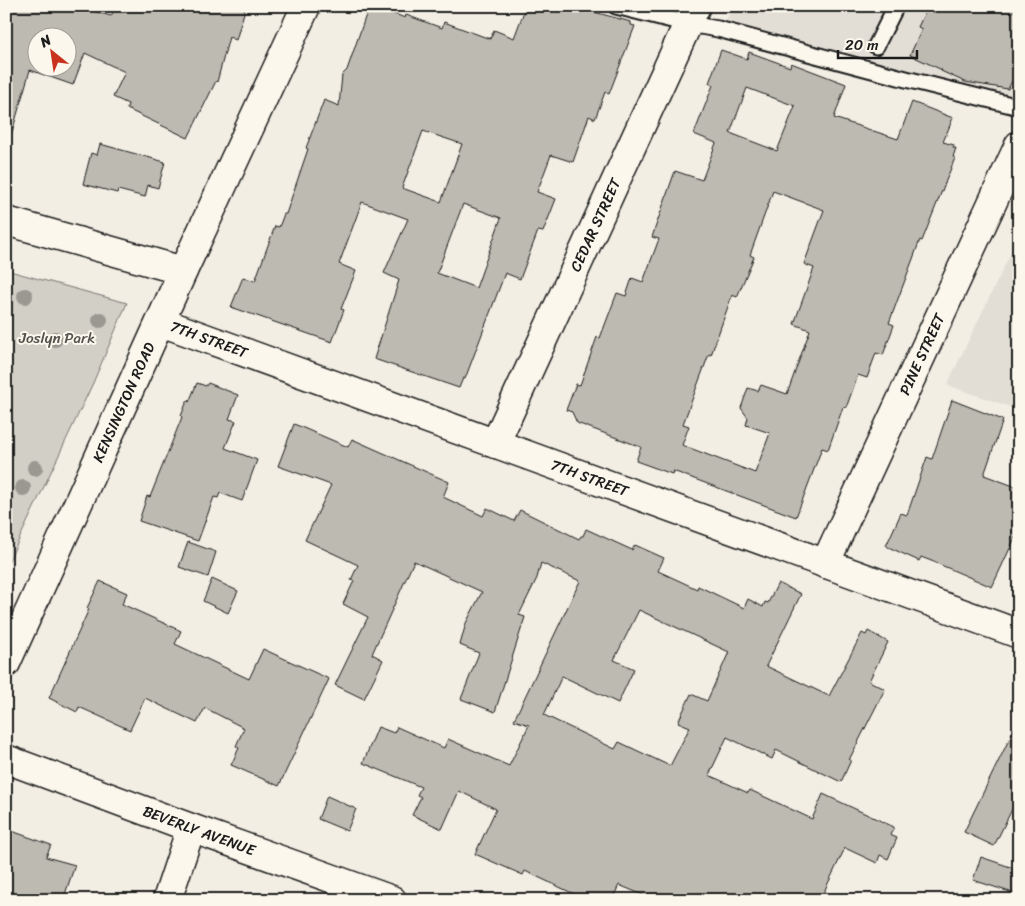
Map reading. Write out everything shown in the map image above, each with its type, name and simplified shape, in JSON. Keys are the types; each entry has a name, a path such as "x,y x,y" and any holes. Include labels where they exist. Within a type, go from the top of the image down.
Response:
{"street":[{"name":"KENSINGTON ROAD","path":"6,663 306,6"},
{"name":"CEDAR STREET","path":"495,444 692,15"},
{"name":"PINE STREET","path":"825,564 1019,145"},
{"path":"6,221 184,271"},
{"name":"7TH STREET","path":"161,322 1019,634"},
{"name":"BEVERLY AVENUE","path":"6,759 392,900"},
{"path":"167,900 191,828"}],"lane":[{"path":"616,6 692,15 718,28 906,80 1019,107"},
{"path":"876,46 896,6"}],"shaded area":[{"path":"733,6 1019,6 1019,74 1008,98 725,23"},
{"path":"1019,236 1019,410 947,385"}],"green space":[{"name":"Joslyn Park","path":"6,270 127,303 93,383 6,567"}],"building":[{"path":"6,6 75,6 111,16 116,6 246,6 236,40 229,37 217,82 188,138 127,109 128,104 113,97 125,72 85,53 78,72 78,28 28,28 28,77 12,132 6,131"},
{"path":"369,6 374,6 405,18 406,15 442,28 444,22 490,39 494,30 514,38 526,6 572,6 631,22 631,25 635,26 609,94 605,92 595,119 589,116 573,162 551,155 537,192 556,199 543,232 538,231 520,279 505,273 465,379 463,378 459,388 374,359 399,280 384,273 408,219 362,202 339,264 356,271 341,309 344,310 332,342 231,307 243,277 255,281 275,226 279,227 284,214 286,214 308,149 306,148 324,100 339,106 342,75 347,70","holes":["423,131 462,144 441,202 402,188","463,204 501,218 476,288 437,273"]},
{"path":"928,6 1015,6 1014,11 1019,14 1019,67 1008,89 965,82 910,55 922,29 918,27"},
{"path":"721,50 747,59 749,52 790,67 791,63 846,84 834,118 898,139 912,102 953,118 943,142 954,145 953,148 956,148 953,157 955,158 922,241 920,240 889,323 894,325 883,355 876,353 867,378 858,375 846,408 843,407 828,450 822,448 796,517 673,471 672,474 636,461 641,447 577,423 572,412 566,410 576,384 580,385 597,337 600,338 617,293 626,296 632,278 643,282 659,239 652,237 675,171 702,180 716,143 694,134 713,85 709,83","holes":["747,88 795,106 777,151 730,133","773,191 824,210 804,264 814,268 794,324 810,330 787,394 761,385 758,391 748,388 741,408 748,418 746,425 770,433 755,473 682,445 689,426 683,424 709,354 711,355 732,295 737,297 754,257 750,255"]},
{"path":"53,78 76,78 73,85"},
{"path":"100,144 165,162 158,188 148,185 145,197 118,190 117,193 83,184 91,153 97,155"},
{"path":"197,383 206,386 208,383 238,395 229,419 236,421 225,448 257,460 242,501 220,493 218,498 214,497 198,541 139,521 147,496 150,497 187,401 189,402"},
{"path":"952,400 1003,420 984,475 1019,488 1019,529 992,587 934,562 921,557 919,561 886,546 901,513 907,515 927,457 932,459"},
{"path":"294,424 348,447 352,439 449,482 443,497 483,516 487,508 514,521 520,510 579,539 583,536 586,529 632,550 635,545 664,558 658,571 697,589 698,586 744,608 748,599 763,607 765,602 768,603 778,583 801,594 766,666 829,696 862,633 866,635 868,631 888,642 869,681 885,689 849,760 851,760 841,782 776,750 772,759 727,737 709,775 748,793 750,790 812,819 823,794 894,827 890,835 897,838 888,859 880,855 877,863 845,848 820,900 655,900 619,885 612,900 587,900 525,871 523,875 475,854 496,809 459,791 442,829 412,815 421,797 417,795 421,787 363,763 378,727 394,733 397,727 444,748 448,739 509,766 529,725 514,720 580,581 541,563 537,578 519,615 525,617 495,712 461,699 479,653 460,645 466,623 482,592 414,561 372,654 383,660 364,699 335,685 368,617 343,604 354,581 351,580 358,565 305,540 331,485 278,466","holes":["639,610 729,652 707,701 691,694 678,722 690,727 670,766 619,742 615,749 544,715 562,676 618,703 634,669 614,660"]},
{"path":"188,542 216,552 208,577 179,567"},
{"path":"212,579 238,591 228,613 203,601"},
{"path":"100,581 127,593 122,604 181,631 175,644 249,679 263,649 329,679 279,786 231,765 239,748 236,746 244,728 205,708 197,723 145,698 130,730 79,707 77,712 49,698"},
{"path":"1019,719 1019,795 994,846 964,832"},
{"path":"327,796 356,809 347,831 318,819"},
{"path":"6,829 51,845 46,857 75,865 63,900 26,900 6,892"},
{"path":"981,857 1019,870 1019,895 973,880"}]}
